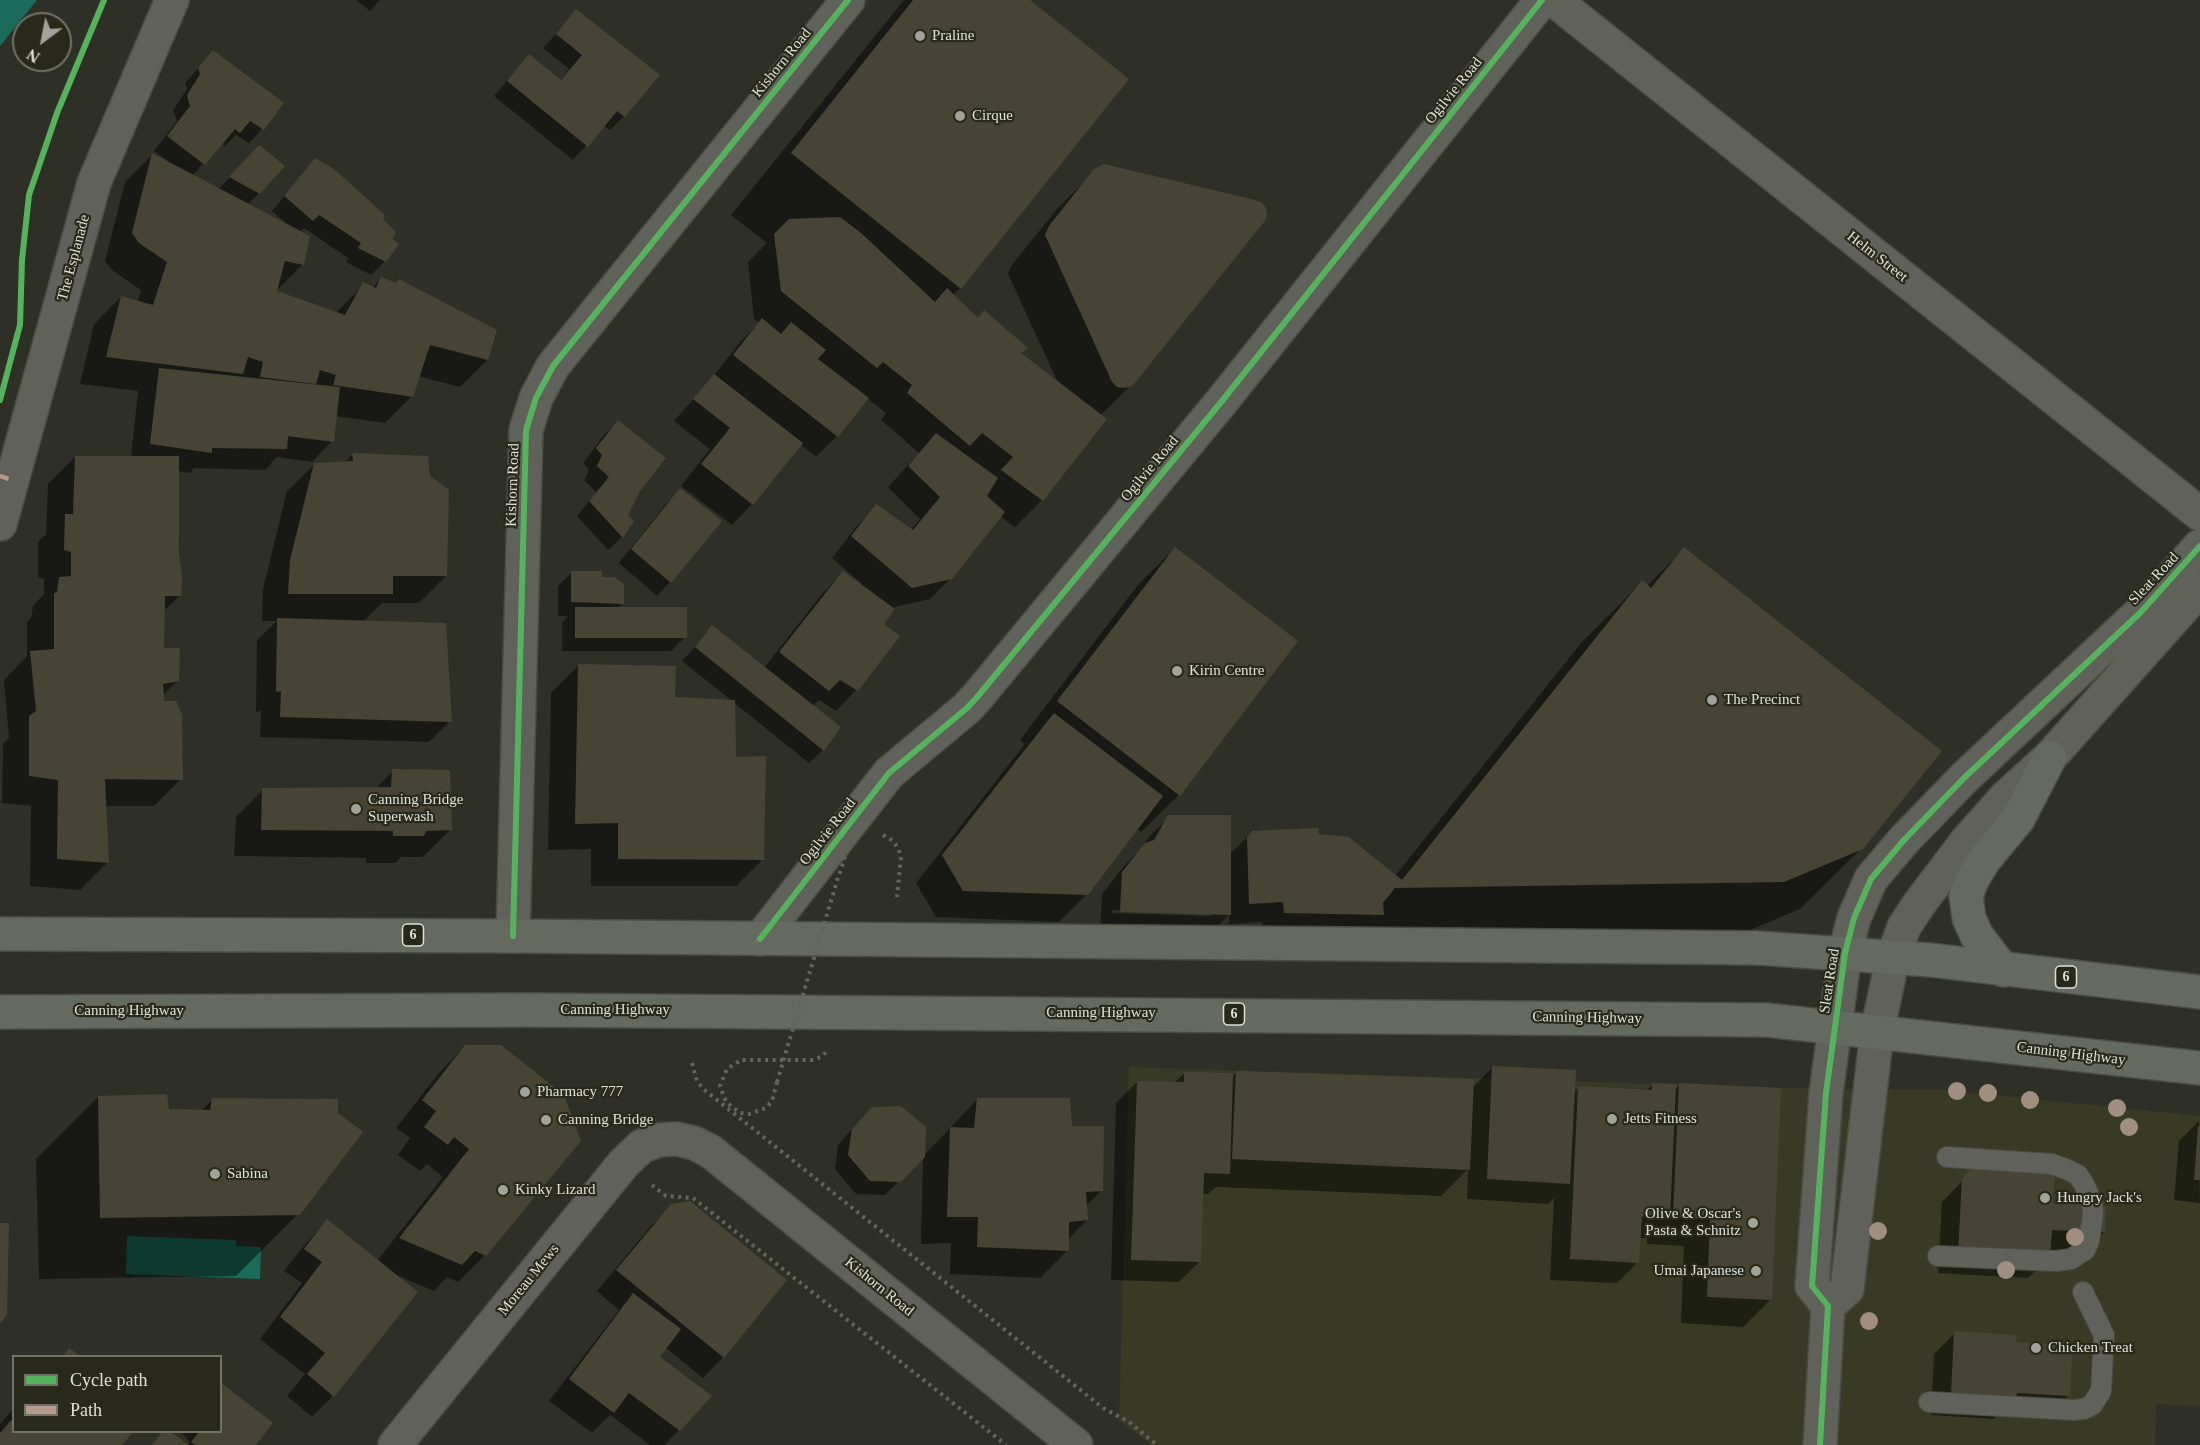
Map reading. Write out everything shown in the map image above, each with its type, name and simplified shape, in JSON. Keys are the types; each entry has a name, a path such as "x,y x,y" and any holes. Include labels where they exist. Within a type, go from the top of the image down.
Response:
{"highway":[{"path":"2003,970 1977,936 1969,918 1966,896 1984,860 2018,819 2050,757"},
{"name":"6","path":"0,934 513,936 1758,948 1893,957 2200,992"},
{"name":"Canning Highway","path":"0,1012 539,1010 1767,1020 2200,1068"}],"street":[{"name":"The Esplanade","path":"0,524 94,183 172,0"},
{"name":"Kishorn Road","path":"513,936 526,430 536,398 553,366 848,0"},
{"name":"Ogilvie Road","path":"760,939 889,773 967,708 978,696 1222,401 1542,0"},
{"name":"Helm Street","path":"1554,0 2200,514"},
{"name":"Sleat Road","path":"1828,1306 1812,1286 1826,1093 1845,953 1854,918 1872,879 1904,840 1964,778 2141,612 2200,546"},
{"path":"1820,1445 1828,1306 1847,1288 1877,1032 1893,957 1904,927 1966,842 2006,798 2050,757 2200,589"},
{"name":"Kishorn Road","path":"677,1139 694,1143 710,1151 1076,1445"},
{"name":"Moreau Mews","path":"395,1445 624,1162 642,1146 659,1140 677,1139"}],"lane":[{"path":"1938,1256 2056,1261 2071,1259 2085,1250 2089,1241 2093,1215 2092,1202 2084,1184 2078,1175 2066,1169 2052,1164 1947,1158"},
{"path":"1929,1402 2074,1410 2092,1405 2101,1391 2104,1335 2083,1292"}],"path":[{"path":"828,1050 821,1057 812,1060 751,1059 741,1060 727,1069 720,1086 726,1102 740,1113 749,1114 766,1108 772,1101 836,884 848,851"},
{"path":"897,897 901,867"},
{"path":"692,1063 696,1078 702,1088 1103,1408 1129,1422 1157,1445"},
{"path":"624,1162 666,1196 693,1198 1006,1445"}],"shaded area":[{"path":"0,0 37,0 27,12 12,12 12,31 0,46"},
{"path":"1129,1067 1781,1088 1943,1090 2200,1116 2200,1406 2156,1404 2155,1445 1152,1445 1119,1420"},
{"path":"127,1236 236,1240 236,1246 261,1247 260,1279 126,1274"}],"building":[{"name":"Cirque","path":"913,0 1030,0 1129,79 961,289 791,153"},
{"path":"576,9 660,75 625,117 617,111 588,147 507,81 529,54 561,80 582,55 556,34"},
{"path":"213,50 284,103 264,130 250,121 240,133 235,129 205,165 167,136 190,106 187,95 200,74 198,68"},
{"path":"259,145 285,166 260,194 229,177"},
{"path":"152,153 310,236 304,265 285,261 277,291 345,315 363,282 376,288 381,277 396,283 399,279 497,330 488,360 430,345 413,397 333,385 336,375 320,370 316,384 260,377 263,362 248,357 243,374 106,357 121,296 153,305 167,262 139,243 132,233"},
{"path":"315,158 334,169 385,215 383,219 396,232 392,239 399,244 386,262 358,248 361,243 319,215 313,221 284,196"},
{"path":"1104,164 1255,200 1261,202 1266,208 1267,216 1134,384 1123,388 1117,387 1112,382 1045,235 1049,226 1093,170"},
{"path":"840,217 861,233 935,302 947,288 978,318 984,310 1028,348 1021,353 1107,419 1043,501 1001,470 1013,457 982,433 970,446 907,393 912,385 883,362 877,368 781,291 774,234 789,219"},
{"path":"762,318 781,334 791,322 826,350 818,359 869,398 838,437 733,355"},
{"path":"159,368 340,387 334,442 288,436 287,449 212,448 212,453 150,444"},
{"path":"714,374 803,443 753,505 701,464 730,428 693,399"},
{"path":"618,420 666,458 640,491 628,515 634,521 623,538 589,501 609,477 597,466 602,455 596,448"},
{"path":"936,433 998,478 987,496 1005,512 952,579 912,588 851,536 876,504 913,530 940,497 908,466"},
{"path":"352,453 428,456 430,476 449,490 447,576 393,576 393,594 288,594 290,560 314,463 353,461"},
{"path":"75,456 179,456 181,596 165,596 164,648 180,648 179,681 163,684 164,701 176,701 182,715 183,780 105,779 109,863 57,859 58,780 29,776 29,716 36,711 30,651 54,649 54,593 57,592 59,577 71,576 71,552 64,550 65,514 73,514"},
{"path":"680,488 722,521 671,583 631,549"},
{"name":"Kirin Centre","path":"1175,547 1298,641 1180,796 1057,701"},
{"name":"The Precinct","path":"1684,547 1942,751 1863,849 1784,882 1395,888 1383,903 1384,915 1284,913 1283,902 1249,904 1247,838 1252,831 1318,828 1319,834 1349,837 1402,880 1642,580 1651,588"},
{"path":"571,571 602,571 602,577 614,577 624,584 624,604 571,602"},
{"path":"843,571 895,609 884,624 900,636 858,691 840,680 829,691 779,652"},
{"path":"575,607 687,607 687,638 575,638"},
{"path":"277,618 446,623 452,722 280,717 281,691 276,692"},
{"path":"712,625 841,727 824,751 695,647"},
{"path":"578,664 676,666 675,697 735,700 736,757 766,756 764,860 618,859 618,823 575,824"},
{"path":"1054,713 1163,796 1088,895 963,891 942,855"},
{"name":"Canning Bridge Superwash","path":"392,769 450,770 452,830 426,831 424,836 393,836 393,831 261,830 262,788 391,787"},
{"path":"1168,815 1231,815 1231,915 1120,912 1122,872 1145,843 1154,840"},
{"path":"465,1045 501,1045 564,1095 581,1141 486,1256 475,1251 462,1265 399,1238 469,1149 454,1137 448,1145 424,1127 436,1111 422,1100"},
{"path":"1492,1066 1576,1070 1570,1184 1487,1179"},
{"path":"1236,1071 1474,1079 1470,1170 1232,1159"},
{"path":"1184,1072 1233,1073 1230,1174 1204,1173 1201,1262 1131,1260 1137,1081 1184,1082"},
{"path":"1652,1083 1676,1084 1670,1218 1642,1216 1639,1263 1570,1259 1578,1086 1652,1090"},
{"path":"1679,1083 1781,1088 1772,1300 1707,1297 1710,1219 1673,1217"},
{"name":"Sabina","path":"167,1094 169,1109 210,1110 212,1098 338,1099 338,1113 363,1132 300,1215 100,1218 98,1096"},
{"path":"977,1098 1070,1098 1072,1126 1104,1126 1103,1191 1086,1192 1088,1220 1069,1222 1069,1251 977,1247 978,1217 947,1217 950,1127 974,1128"},
{"path":"901,1106 926,1127 925,1157 901,1182 870,1181 848,1155 852,1129 872,1107"},
{"path":"2198,1126 2200,1126 2200,1180 2194,1180"},
{"path":"1972,1168 2055,1172 2053,1203 2106,1206 2105,1232 2052,1230 2050,1258 1958,1253 1962,1179"},
{"path":"690,1201 787,1280 724,1358 616,1270 671,1204"},
{"path":"327,1219 418,1292 334,1397 307,1374 325,1353 280,1317 322,1262 304,1249"},
{"path":"0,1223 9,1223 7,1315 0,1324"},
{"path":"633,1293 681,1329 660,1357 712,1396 680,1431 629,1393 614,1413 569,1379"},
{"path":"1954,1331 2017,1335 2016,1342 2054,1345 2054,1342 2073,1343 2070,1396 2017,1393 2016,1399 1951,1395"},
{"path":"69,1348 79,1355 64,1355"},
{"path":"222,1384 273,1423 256,1445 195,1445 191,1442 198,1433 222,1433"},
{"path":"12,1419 12,1433 132,1433 122,1445 0,1445 0,1433"},
{"path":"161,1433 172,1433 189,1445 152,1445"}],"marked path":[{"path":"0,476 12,480"}],"cycle path":[{"path":"0,400 20,325 22,260 29,195 57,113 104,0"},
{"path":"513,936 526,430 536,398 553,366 848,0"},
{"path":"760,939 889,773 967,708 978,696 1222,401 1542,0"},
{"path":"1820,1445 1828,1306 1812,1286 1826,1093 1845,953 1854,918 1871,879 1904,840 1964,778 2141,612 2200,546"}],"place":[{"name":"Praline","path":"920,36"},
{"name":"Cirque","path":"960,116"},
{"name":"Kirin Centre","path":"1177,671"},
{"name":"The Precinct","path":"1712,700"},
{"name":"Canning Bridge Superwash","path":"356,809"},
{"name":"Pharmacy 777","path":"525,1092"},
{"name":"Jetts Fitness","path":"1612,1119"},
{"name":"Canning Bridge","path":"546,1120"},
{"name":"Sabina","path":"215,1174"},
{"name":"Kinky Lizard","path":"503,1190"},
{"name":"Hungry Jack's","path":"2045,1198"},
{"name":"Olive & Oscar's Pasta & Schnitz","path":"1753,1223"},
{"name":"Umai Japanese","path":"1756,1271"},
{"name":"Chicken Treat","path":"2036,1348"}]}
